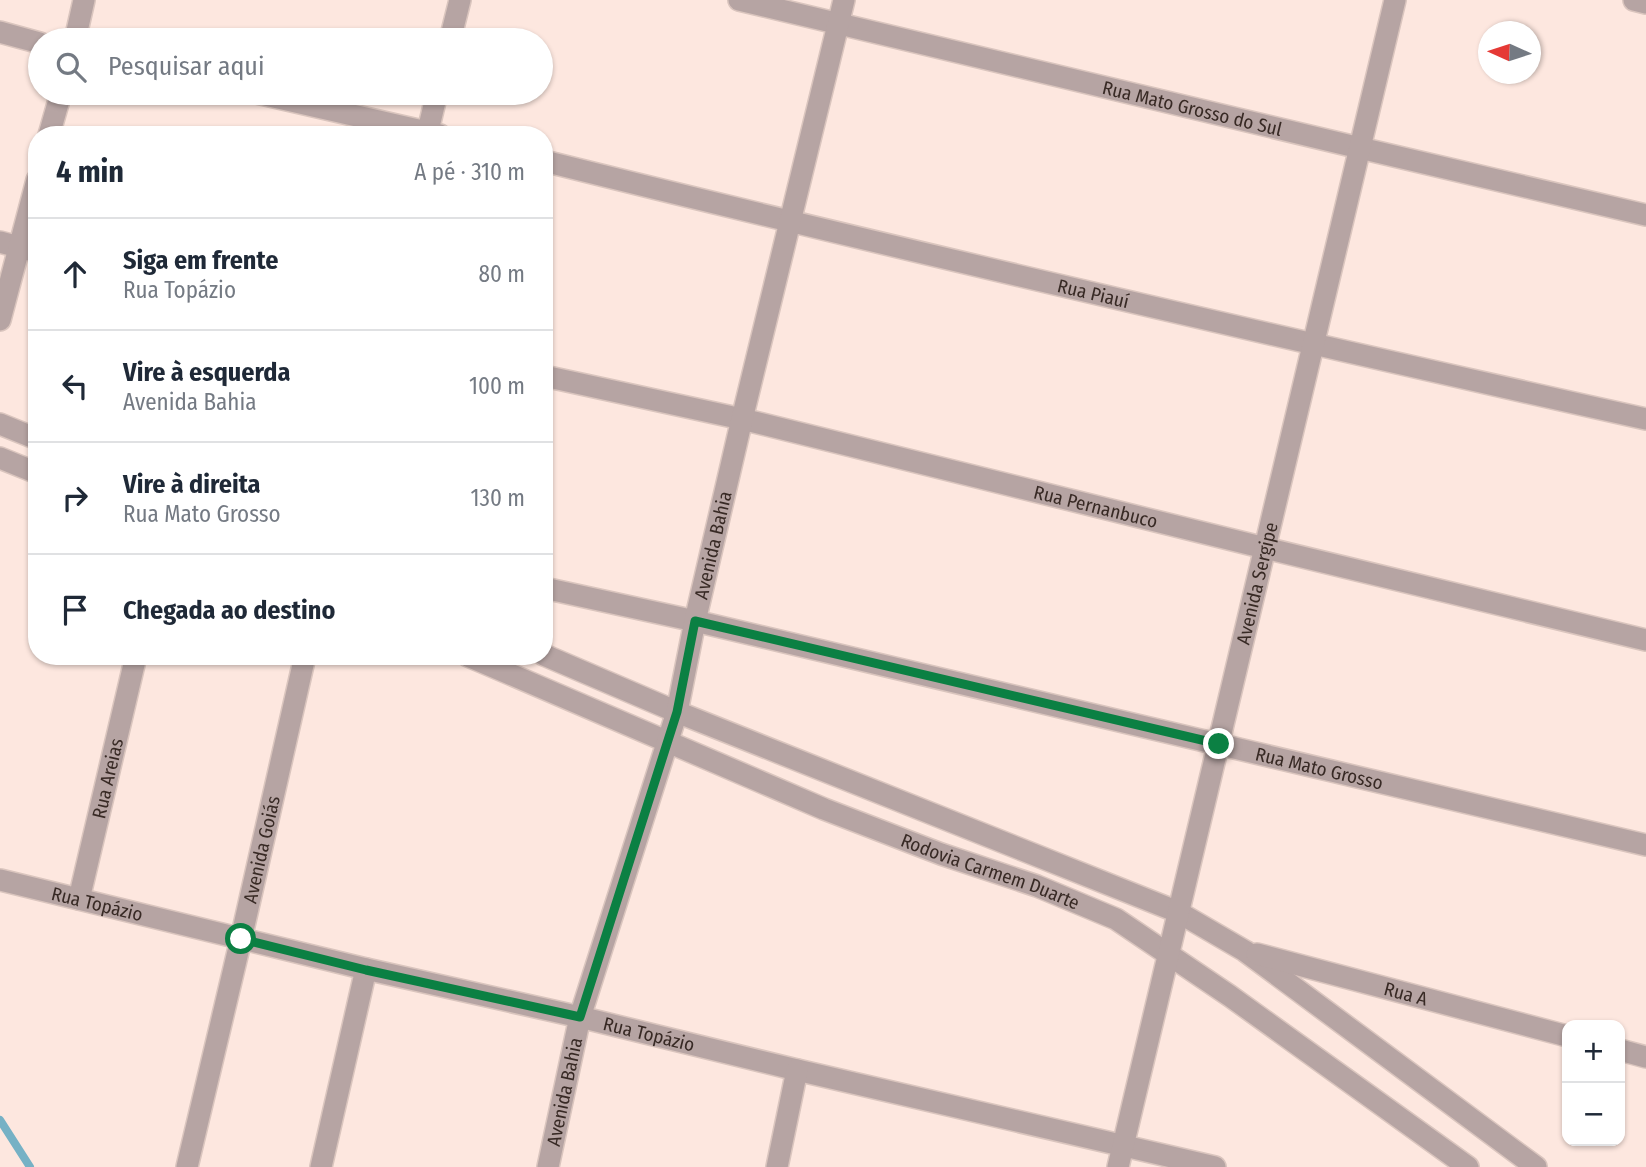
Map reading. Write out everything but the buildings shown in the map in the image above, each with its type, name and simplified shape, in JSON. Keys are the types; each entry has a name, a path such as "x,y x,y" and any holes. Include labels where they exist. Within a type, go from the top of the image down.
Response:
{"street":[{"path":"77,28 83,0"},
{"path":"453,28 460,0"},
{"name":"Rua Mato Grosso do Sul","path":"739,0 1646,215"},
{"name":"Avenida Bahia","path":"548,1167 580,1017 677,712 695,621 742,419 844,0"},
{"name":"Avenida Sergipe","path":"1121,1157 1395,0"},
{"path":"1633,0 1646,3"},
{"path":"0,32 28,40"},
{"path":"52,126 58,105"},
{"path":"307,105 397,126"},
{"path":"432,126 435,105"},
{"name":"Rua Piauí","path":"553,163 789,222 1313,345 1646,419"},
{"path":"0,320 28,212"},
{"name":"Rua Pernanbuco","path":"553,378 742,419 1646,640"},
{"path":"0,424 28,435"},
{"path":"0,458 28,469"},
{"name":"Rua Mato Grosso","path":"553,590 1646,845"},
{"name":"Rodovia Carmem Duarte","path":"553,659 677,712 1178,912 1245,951 1536,1167"},
{"name":"Rua Areias","path":"79,900 134,665"},
{"name":"Avenida Goiás","path":"187,1167 303,665"},
{"name":"Rodovia Carmem Duarte","path":"489,665 824,809 941,854 1037,886 1116,919 1230,996 1468,1167"},
{"name":"Rua Topázio","path":"0,880 366,970 580,1017 797,1070 1121,1157 1215,1167"},
{"name":"Rua A","path":"1245,951 1562,1035"},
{"path":"321,1167 366,970"},
{"path":"1625,1051 1646,1057"},
{"path":"777,1167 797,1070"}],"waterway":[{"path":"0,1120 30,1167"}],"route":[{"path":"241,939 366,970 580,1017 677,712 695,621 1219,744"}]}
